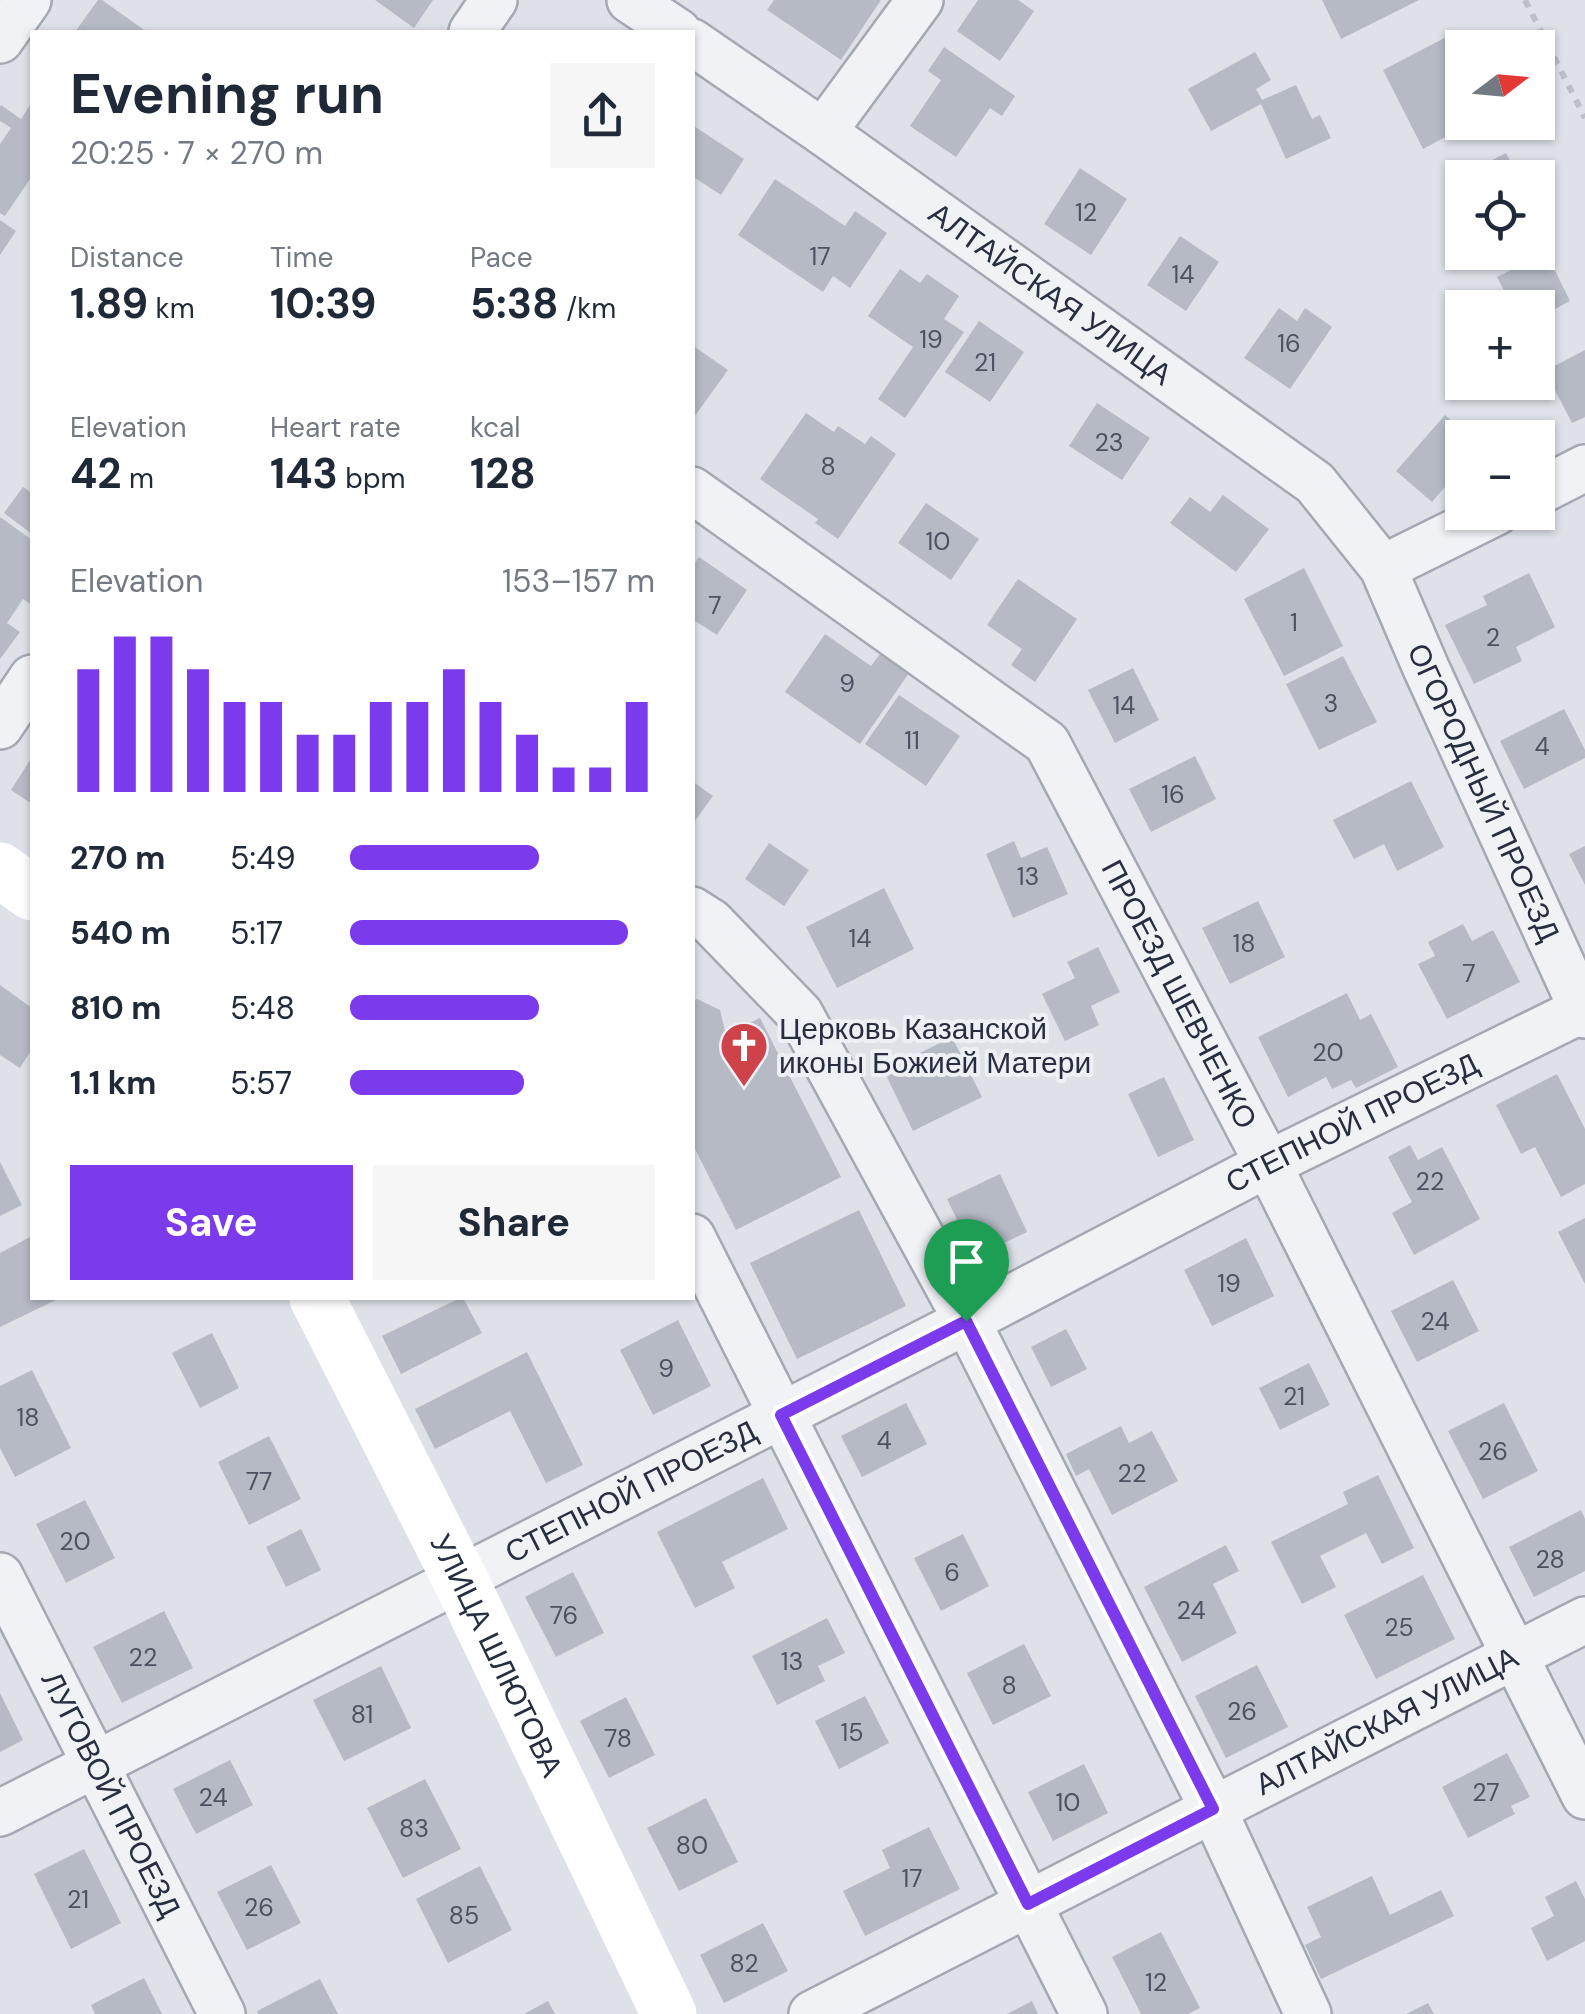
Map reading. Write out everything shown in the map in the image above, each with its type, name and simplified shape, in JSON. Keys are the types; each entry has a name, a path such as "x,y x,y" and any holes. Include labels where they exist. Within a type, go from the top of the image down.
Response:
{"main road":[{"path":"0,870 30,892"},
{"name":"УЛИЦА ШЛЮТОВА","path":"318,1300 460,1578 669,2014"}],"street":[{"path":"0,40 28,0"},
{"path":"473,30 494,0"},
{"path":"630,0 675,30"},
{"path":"823,132 920,0"},
{"name":"АЛТАЙСКАЯ УЛИЦА","path":"695,44 1315,483 1383,568"},
{"path":"1555,483 1585,468"},
{"name":"ПРОЕЗД ШЕВЧЕНКО","path":"695,492 1047,743 1268,1164 1585,1796"},
{"path":"1383,568 1460,530"},
{"name":"ОГОРОДНЫЙ ПРОЕЗД","path":"1383,568 1584,1013"},
{"path":"0,726 30,681"},
{"path":"695,912 710,922 800,1014 966,1321 1213,1809 1308,2014"},
{"name":"СТЕПНОЙ ПРОЕЗД","path":"0,1812 1268,1164 1584,1013"},
{"path":"695,1244 1084,2014"},
{"name":"ЛУГОВОЙ ПРОЕЗД","path":"0,1576 222,2014"},
{"name":"АЛТАЙСКАЯ УЛИЦА","path":"812,2014 1585,1620"}],"path":[{"path":"1524,0 1585,118"}],"building":[{"path":"98,0 102,0 144,30 76,30"},
{"path":"375,0 433,0 414,28"},
{"path":"774,0 881,0 841,60 767,10"},
{"path":"978,0 1018,0 1034,11 1000,61 957,31"},
{"path":"1322,0 1419,0 1341,39"},
{"path":"1445,38 1445,137 1423,149 1383,70"},
{"path":"944,47 1015,96 1002,116 990,108 956,157 910,126 941,80 928,71"},
{"path":"1255,52 1271,80 1256,89 1262,100 1296,85 1312,119 1320,115 1331,138 1286,159 1261,104 1211,131 1188,89"},
{"path":"1,105 21,119 30,105 30,179 5,216 0,213 0,144 11,128 0,121"},
{"path":"695,127 744,159 721,195 695,178"},
{"path":"1080,168 1127,199 1091,255 1044,224"},
{"path":"775,179 845,226 855,211 887,233 850,288 833,276 823,292 738,235"},
{"path":"0,220 16,231 0,255"},
{"path":"1180,236 1219,262 1186,311 1147,285"},
{"path":"900,269 920,283 927,274 959,296 944,319 964,332 905,418 878,399 913,347 868,316"},
{"path":"1511,270 1555,270 1570,301 1555,309 1555,290 1504,290 1497,277"},
{"path":"1279,308 1297,321 1305,308 1332,327 1290,389 1244,358"},
{"path":"979,321 1024,352 990,402 945,372"},
{"path":"695,347 728,370 695,416"},
{"path":"1585,350 1585,417 1572,423 1555,390 1555,366"},
{"path":"1097,403 1150,438 1122,480 1069,446"},
{"path":"806,413 834,432 838,426 865,444 871,436 896,454 838,539 815,523 818,519 760,479"},
{"path":"1445,415 1451,420 1445,420 1445,487 1432,502 1396,471"},
{"path":"23,487 30,492 30,532 4,513"},
{"path":"1223,495 1269,529 1236,572 1170,523 1190,497 1210,512"},
{"path":"926,503 979,539 951,580 898,543"},
{"path":"0,517 30,539 30,604 23,599 7,623 20,632 0,659"},
{"path":"699,557 747,590 717,635 695,621 695,563"},
{"path":"1304,568 1343,646 1284,676 1244,599"},
{"path":"1529,573 1555,627 1516,647 1522,661 1474,684 1445,625 1487,605 1483,596"},
{"path":"1018,579 1077,619 1035,682 1011,665 1022,649 987,625"},
{"path":"825,634 871,666 880,654 909,673 860,744 785,692"},
{"path":"1343,656 1377,722 1319,750 1286,684"},
{"path":"1133,668 1159,720 1115,743 1088,690"},
{"path":"899,695 960,736 926,786 865,744"},
{"path":"1564,709 1585,750 1585,758 1524,789 1500,741"},
{"path":"1195,756 1216,799 1151,832 1129,789"},
{"path":"30,760 30,803 11,790"},
{"path":"1411,781 1444,847 1397,871 1384,844 1354,859 1333,820"},
{"path":"695,783 713,796 695,821"},
{"path":"1014,841 1021,858 1047,847 1068,894 1013,918 986,854"},
{"path":"769,843 809,870 784,906 745,879"},
{"path":"1585,846 1585,885 1569,854"},
{"path":"884,888 914,949 837,988 806,927"},
{"path":"1258,901 1285,957 1230,984 1202,928"},
{"path":"1463,924 1472,941 1493,930 1520,982 1447,1019 1418,964 1435,956 1428,942"},
{"path":"1098,947 1120,992 1091,1006 1099,1025 1065,1041 1042,994 1075,978 1067,962"},
{"path":"0,985 30,1007 30,1052 20,1068 0,1055"},
{"path":"1347,993 1360,1020 1371,1014 1398,1067 1356,1088 1351,1080 1332,1089 1326,1077 1288,1097 1258,1037"},
{"name":"Церковь Казанской иконы Божией Матери","path":"695,1000 720,1010 726,1035 760,1018 841,1177 736,1230 695,1149"},
{"path":"952,1037 982,1097 913,1131 884,1071"},
{"path":"1557,1074 1585,1129 1585,1184 1561,1197 1535,1147 1521,1154 1496,1105"},
{"path":"1164,1077 1194,1140 1158,1157 1128,1094"},
{"path":"1410,1145 1418,1160 1442,1147 1480,1219 1414,1255 1392,1213 1412,1202 1388,1157"},
{"path":"0,1162 22,1205 0,1216"},
{"path":"1000,1174 1027,1232 975,1257 947,1199"},
{"path":"859,1210 906,1306 797,1359 750,1263"},
{"path":"1585,1218 1585,1284 1558,1232"},
{"path":"30,1237 30,1300 56,1300 0,1327 0,1253"},
{"path":"1246,1238 1274,1296 1212,1326 1184,1270"},
{"path":"1453,1280 1479,1331 1417,1362 1391,1311"},
{"path":"456,1300 464,1300 482,1333 401,1374 382,1336"},
{"path":"678,1320 711,1386 653,1415 620,1350"},
{"path":"1066,1329 1087,1369 1051,1387 1031,1347"},
{"path":"212,1333 239,1388 200,1408 172,1353"},
{"path":"527,1352 583,1465 546,1483 510,1411 435,1449 415,1409"},
{"path":"1309,1363 1330,1405 1280,1430 1259,1388"},
{"path":"32,1370 71,1448 15,1477 0,1448 0,1386"},
{"path":"906,1403 927,1444 862,1477 841,1436"},
{"path":"1504,1403 1538,1471 1483,1499 1448,1431"},
{"path":"1121,1426 1129,1443 1152,1431 1178,1481 1112,1515 1089,1469 1076,1476 1066,1454"},
{"path":"269,1436 301,1499 249,1525 218,1462"},
{"path":"1378,1475 1414,1548 1382,1564 1366,1533 1320,1556 1336,1587 1302,1604 1271,1542 1348,1504 1343,1492"},
{"path":"763,1478 788,1529 722,1562 735,1588 695,1608 657,1532"},
{"path":"85,1500 115,1558 66,1583 36,1524"},
{"path":"1581,1510 1585,1519 1585,1571 1534,1597 1509,1547"},
{"path":"301,1529 321,1570 286,1587 266,1547"},
{"path":"963,1534 989,1586 941,1611 914,1558"},
{"path":"1226,1545 1239,1571 1213,1584 1237,1633 1182,1662 1144,1587"},
{"path":"573,1572 604,1633 556,1657 525,1597"},
{"path":"1423,1575 1455,1639 1376,1679 1344,1615"},
{"path":"164,1611 193,1668 122,1703 93,1647"},
{"path":"827,1618 845,1653 818,1666 825,1681 777,1705 752,1656"},
{"path":"1024,1644 1051,1696 993,1725 967,1673"},
{"path":"1257,1665 1288,1727 1226,1758 1195,1696"},
{"path":"381,1666 411,1728 344,1761 313,1700"},
{"path":"0,1693 23,1740 0,1752"},
{"path":"865,1696 889,1743 839,1769 815,1721"},
{"path":"626,1697 655,1755 609,1778 580,1721"},
{"path":"1507,1753 1530,1797 1511,1806 1515,1814 1468,1838 1442,1787"},
{"path":"230,1760 253,1805 196,1834 173,1789"},
{"path":"1084,1764 1108,1813 1053,1841 1028,1792"},
{"path":"425,1779 461,1849 403,1878 367,1808"},
{"path":"706,1798 738,1862 679,1891 647,1828"},
{"path":"929,1827 960,1889 865,1936 843,1891 890,1868 882,1850"},
{"path":"84,1849 121,1923 71,1949 34,1874"},
{"path":"271,1865 301,1923 247,1950 217,1892"},
{"path":"480,1866 512,1930 448,1963 416,1899"},
{"path":"1372,1876 1390,1915 1441,1890 1454,1916 1321,1979 1305,1945 1321,1937 1307,1907"},
{"path":"1576,1881 1585,1899 1585,1941 1547,1961 1531,1928 1554,1916 1545,1897"},
{"path":"763,1923 788,1971 724,2003 700,1955"},
{"path":"1161,1932 1200,2008 1188,2014 1141,2014 1112,1957"},
{"path":"144,1978 162,2014 95,2014 91,2005"},
{"path":"320,1979 338,2014 258,2014 257,2011"},
{"path":"548,2001 555,2014 524,2014"},
{"path":"1032,2001 1038,2014 1007,2014"},
{"path":"1428,2003 1434,2014 1406,2014"}],"place":[{"name":"Церковь Казанской иконы Божией Матери","path":"744,1088"}],"route":[{"path":"966,1321 1213,1809 1028,1904 781,1415 966,1321"}]}
